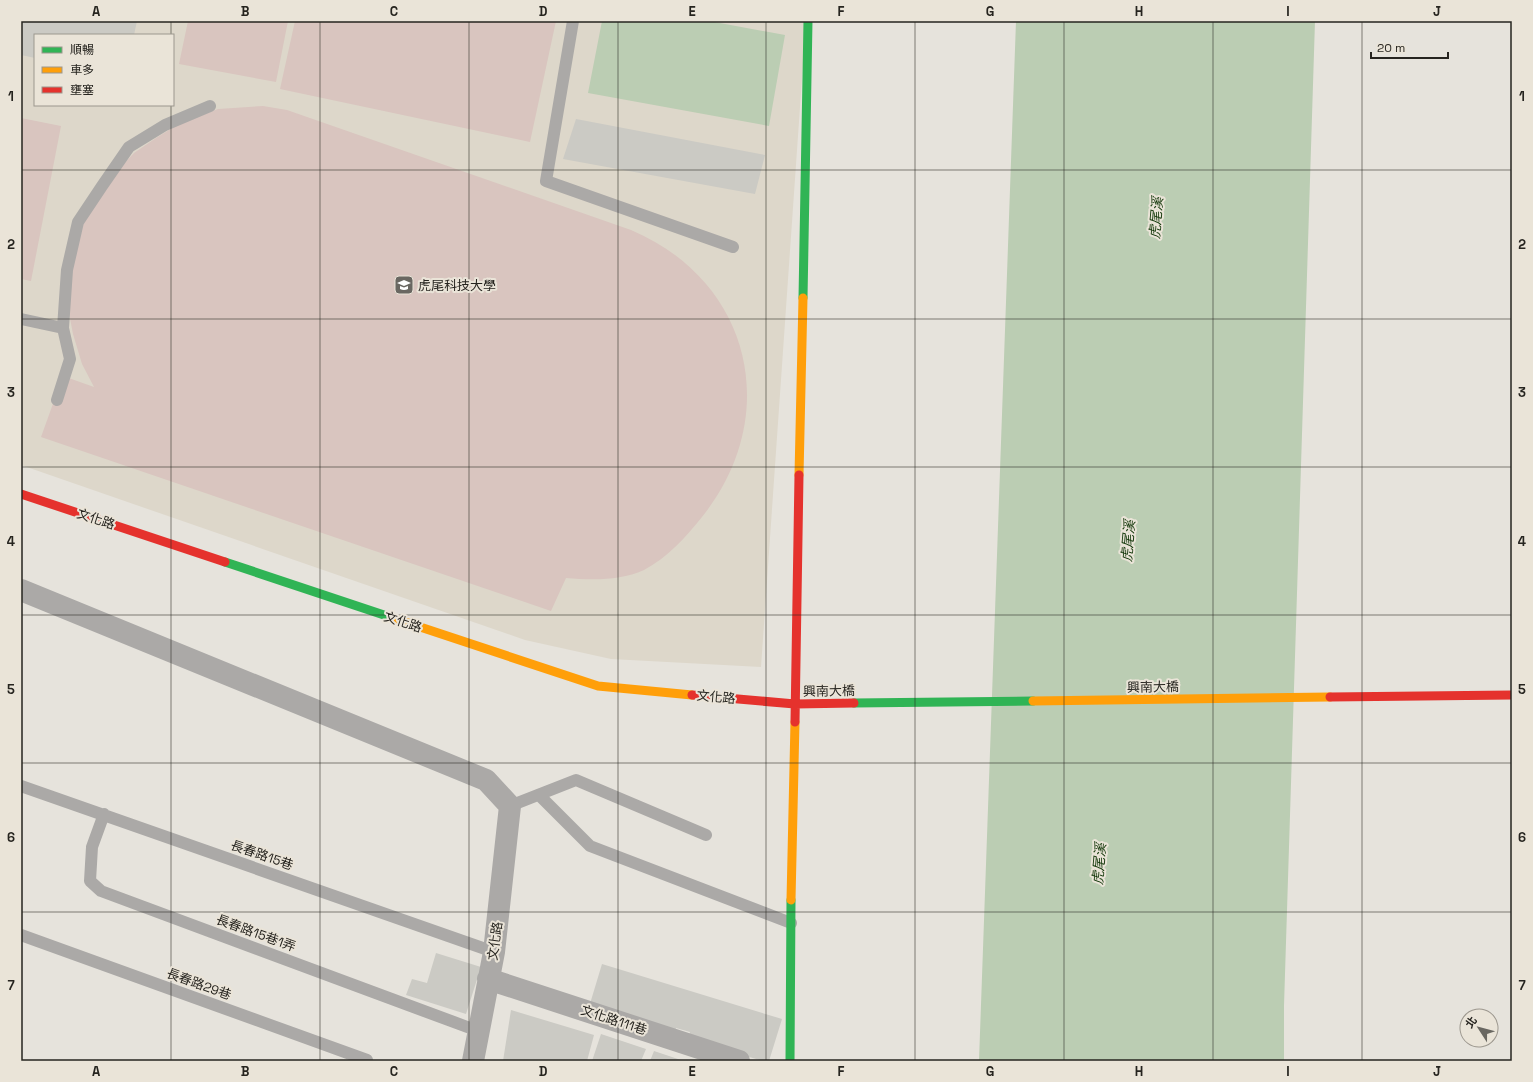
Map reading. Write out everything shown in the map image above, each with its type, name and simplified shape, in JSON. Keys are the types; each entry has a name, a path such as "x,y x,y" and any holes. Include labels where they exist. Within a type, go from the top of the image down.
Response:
{"street":[{"path":"790,1061 791,923 808,21"},
{"name":"文化路","path":"21,494 598,686 795,704"},
{"path":"21,590 486,780 510,806"},
{"name":"興南大橋","path":"795,704 1512,695"},
{"name":"文化路","path":"473,1061 494,952 510,806"},
{"name":"文化路111巷","path":"488,980 739,1061"}],"lane":[{"path":"573,21 546,181 733,247"},
{"path":"57,400 70,359 63,328 67,270 78,222 129,147 165,125 210,106"},
{"path":"21,319 63,328"},
{"path":"510,806 576,780 706,835"},
{"name":"長春路15巷","path":"21,786 494,952"},
{"path":"539,795 590,846 791,923"},
{"name":"長春路15巷1弄","path":"104,814 92,847 90,881 101,891 478,1031"},
{"name":"長春路29巷","path":"21,935 367,1060"}],"shaded area":[{"name":"虎尾科技大學","path":"21,21 806,21 761,667 611,659 525,640 21,465"},
{"path":"188,21 288,21 276,82 179,64"},
{"path":"295,21 556,21 530,142 280,89"},
{"path":"263,106 287,110 631,230 672,253 705,282 728,317 742,355 747,395 742,437 727,478 702,517 676,546 661,559 635,574 606,579 566,578 551,611 41,437 63,376 94,387 82,364 73,334 67,303 68,273 84,218 116,172 134,153 156,138 177,125 218,109"},
{"path":"21,118 61,126 31,281 21,279"}],"water":[{"path":"602,21 709,21 785,35 769,126 588,93"},
{"name":"虎尾溪","path":"1016,21 1315,21 1284,1006 1284,1061 979,1061"}],"building":[{"path":"21,21 137,21 134,34 34,34 34,58 21,55"},
{"path":"576,119 765,155 755,194 563,159"},
{"path":"436,953 481,967 466,1014 406,995 412,979 427,983"},
{"path":"602,964 782,1019 769,1061 763,1061 688,1039 690,1032 676,1028 675,1033 589,1007"},
{"path":"511,1010 594,1035 587,1061 503,1061"},
{"path":"601,1034 646,1049 641,1061 592,1061"},
{"path":"654,1051 684,1061 650,1061"}],"traffic: fast":[{"path":"803,298 808,21"},
{"path":"225,562 393,618"},
{"path":"854,703 1033,701"},
{"path":"790,1061 791,900"}],"traffic: slow":[{"path":"799,475 803,298"},
{"path":"393,618 598,686 692,695"},
{"path":"1033,701 1330,697"},
{"path":"791,900 795,722"}],"traffic: jam":[{"path":"795,722 799,475"},
{"path":"21,494 225,562"},
{"path":"692,695 795,704 854,703"},
{"path":"1330,697 1512,695"}],"place":[{"name":"虎尾科技大學","path":"404,285"}]}
